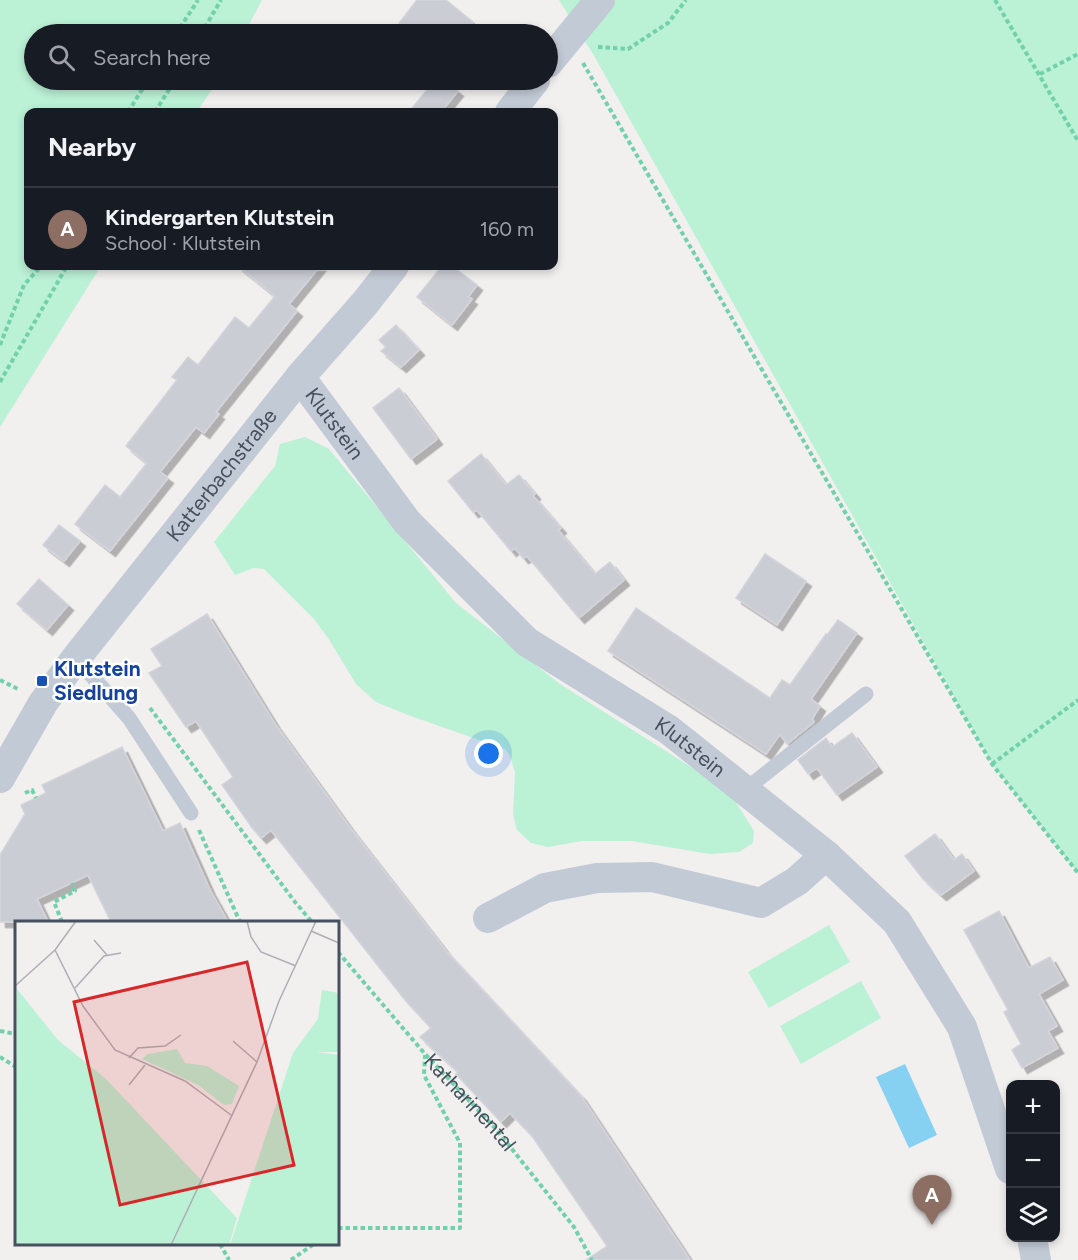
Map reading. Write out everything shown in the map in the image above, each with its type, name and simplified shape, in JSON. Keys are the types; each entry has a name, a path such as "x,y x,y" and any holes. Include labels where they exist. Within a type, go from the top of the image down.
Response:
{"street":[{"path":"562,50 600,0"},
{"path":"513,108 527,90"},
{"name":"Katterbachstraße","path":"0,778 43,703 76,658 300,377 391,270"},
{"name":"Klutstein","path":"300,377 407,522 527,642 669,730 826,855 897,922 963,1027 1006,1154"},
{"path":"488,918 545,888 597,878 652,877 760,903 797,881 826,855"},
{"path":"1033,1242 1036,1260"}],"lane":[{"path":"76,658 129,718 191,813"},
{"path":"745,790 866,694"}],"path":[{"path":"182,24 198,0"},
{"path":"207,24 221,0"},
{"path":"562,50 628,49 668,23 686,0"},
{"path":"995,0 1078,141"},
{"path":"562,50 992,764 1078,873"},
{"path":"1040,74 1078,54"},
{"path":"130,108 142,90"},
{"path":"158,108 169,90"},
{"path":"0,345 24,285 37,270"},
{"path":"0,382 65,270"},
{"path":"992,764 1078,700"},
{"path":"129,718 147,704 311,921"},
{"path":"32,790 36,798"},
{"path":"191,813 240,921"},
{"path":"62,921 54,902 75,891 72,883"},
{"name":"Katharinental","path":"339,953 425,1054 496,1129 574,1227 592,1260"},
{"path":"0,1031 15,1034"},
{"path":"339,1228 460,1228 460,1143 424,1075 425,1054"},
{"path":"0,1058 15,1066"},
{"path":"221,1245 229,1260"},
{"path":"291,1260 313,1245"}],"green space":[{"path":"0,0 262,0 249,24 24,24 24,90 211,90 200,108 24,108 24,270 98,270 0,427"},
{"path":"559,0 1078,0 1078,873 992,764 593,54"},
{"path":"305,437 329,449 456,603 560,684 729,791 754,831 753,843 739,852 710,854 632,841 582,841 548,847 531,843 517,830 513,814 515,772 505,749 376,702 356,684 314,619 264,569 254,568 235,575 214,542 275,466 280,444"},
{"path":"829,925 850,962 769,1008 748,972"},
{"path":"861,981 881,1018 801,1064 780,1026"}],"water":[{"path":"905,1064 937,1135 909,1148 876,1077"}],"building":[{"path":"417,0 446,0 473,22 471,24 399,23"},
{"path":"427,90 458,91 444,108 412,108"},
{"path":"243,270 317,270 289,304 297,311 216,412 219,414 204,433 196,427 160,472 168,478 110,551 75,524 105,485 120,497 147,463 126,446 177,380 172,377 188,357 198,365 235,317 249,328 275,296"},
{"path":"439,270 457,270 477,285 468,297 472,299 452,325 417,297"},
{"path":"396,325 419,350 401,367 381,351 386,347 379,340"},
{"path":"399,388 437,439 411,459 373,408"},
{"path":"481,454 506,485 519,475 535,494 533,496 561,528 558,530 595,574 610,562 624,580 579,618 527,556 523,558 515,548 511,551 477,510 473,512 448,481"},
{"path":"59,525 80,541 64,561 43,545"},
{"path":"765,554 806,581 777,625 736,598"},
{"path":"39,579 68,605 47,630 17,604"},
{"path":"636,608 770,698 782,680 790,685 838,620 857,633 811,699 820,706 812,719 814,722 787,744 780,734 766,754 608,651"},
{"path":"207,614 275,724 351,829 446,951 581,1096 690,1260 586,1260 607,1246 532,1136 510,1113 501,1122 456,1074 458,1072 420,1037 431,1028 405,1000 271,830 261,838 253,829 222,785 233,777 196,721 186,727 149,673 162,666 151,649"},
{"path":"852,733 877,767 837,795 817,768 808,774 798,760 826,738 832,747"},
{"path":"122,747 163,831 180,823 210,890 227,921 111,921 88,875 37,899 48,921 0,922 0,855 25,814 21,805 46,793 42,785"},
{"path":"935,834 954,860 962,854 974,871 941,895 923,879 905,856"},
{"path":"999,911 1029,968 1050,957 1063,980 1039,994 1057,1026 1048,1031 1058,1048 1022,1068 1012,1050 1021,1044 1004,1012 1008,1010 964,930"}],"place":[{"name":"Klutstein Siedlung","path":"42,681"},
{"name":"Kindergarten Klutstein","path":"932,1225"}]}
